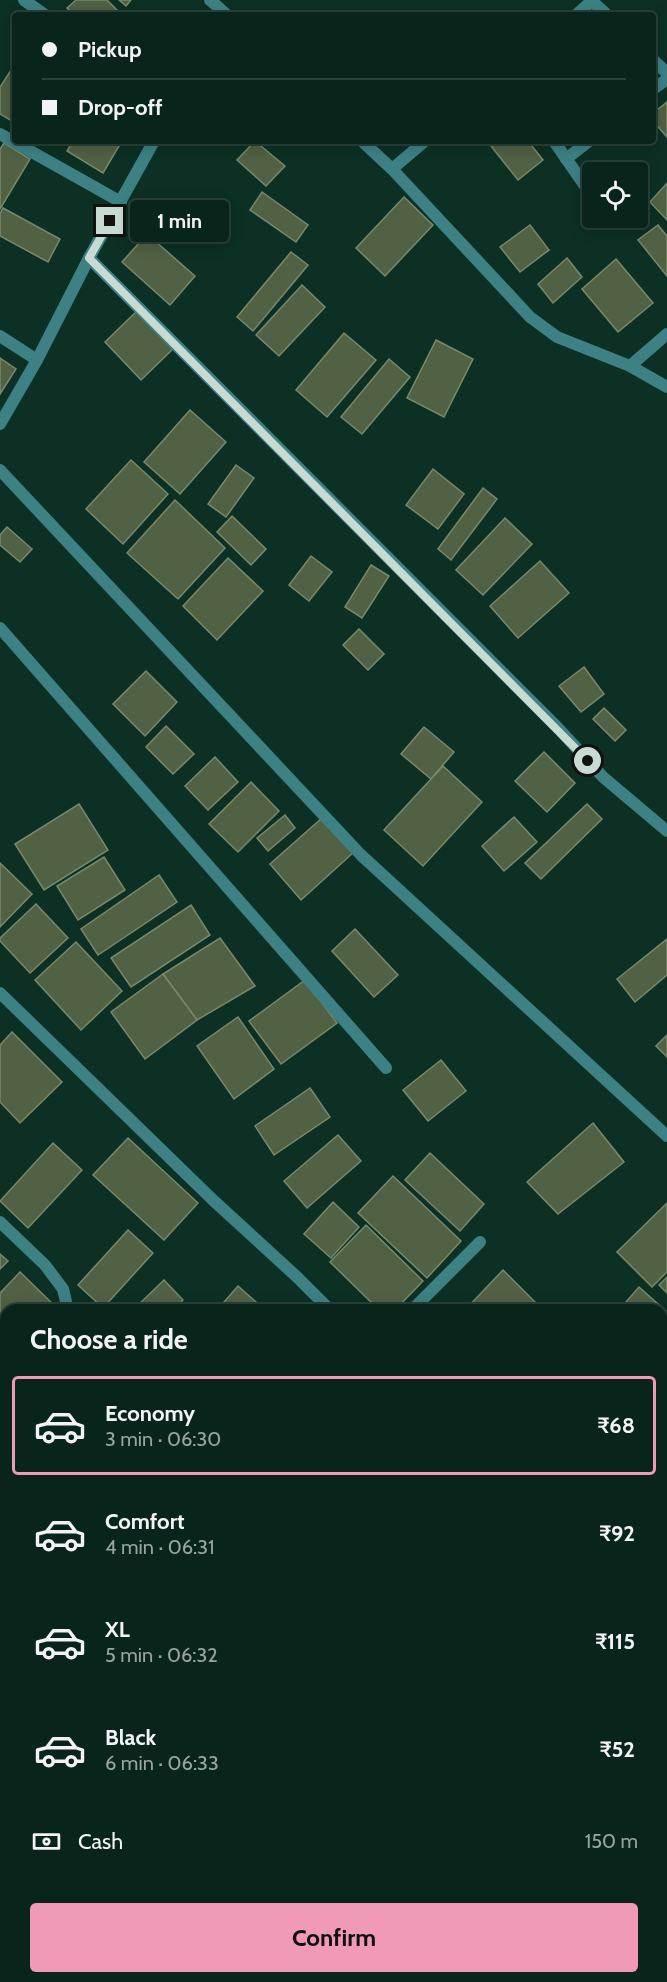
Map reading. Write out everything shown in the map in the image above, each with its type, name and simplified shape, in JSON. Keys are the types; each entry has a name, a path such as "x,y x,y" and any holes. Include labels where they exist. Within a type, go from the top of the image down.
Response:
{"street":[{"path":"24,0 41,12"},
{"path":"210,0 224,12"},
{"path":"579,12 592,0 604,12"},
{"path":"656,63 667,74"},
{"path":"18,144 121,202"},
{"path":"0,424 37,360 89,258 152,144"},
{"path":"365,144 392,169 530,317 557,337 630,366 667,387"},
{"path":"392,169 421,144"},
{"path":"556,144 582,182"},
{"path":"566,159 585,144"},
{"path":"89,258 558,728 603,777 667,831"},
{"path":"630,366 667,334"},
{"path":"0,336 37,360"},
{"path":"0,470 361,855 667,1136"},
{"path":"0,628 386,1068"},
{"path":"0,993 214,1201 324,1304"},
{"path":"0,1222 45,1265 63,1289 67,1304"},
{"path":"418,1304 480,1242"}],"building":[{"path":"76,0 107,0 119,12 71,12 67,8"},
{"path":"119,0 131,0 126,6"},
{"path":"12,69 12,121 0,114 0,87"},
{"path":"667,102 667,137 656,125 656,111"},
{"path":"4,143 30,159 0,209 0,149"},
{"path":"71,144 120,144 103,173 67,151"},
{"path":"252,144 259,144 285,166 266,186 237,160"},
{"path":"489,144 530,144 543,160 518,180"},
{"path":"667,183 667,220 650,202"},
{"path":"262,192 308,225 296,242 250,210"},
{"path":"404,197 433,225 385,276 356,248"},
{"path":"3,208 60,239 48,262 0,236 0,214"},
{"path":"530,225 549,250 520,272 500,247"},
{"path":"658,225 667,236 667,276 638,240"},
{"path":"147,234 195,276 170,305 122,262"},
{"path":"291,252 308,265 253,331 237,317"},
{"path":"567,258 582,277 553,303 538,284"},
{"path":"616,259 653,303 618,332 582,289"},
{"path":"302,285 325,307 279,356 256,335"},
{"path":"140,308 176,346 141,380 105,342"},
{"path":"344,333 376,360 327,417 296,390"},
{"path":"436,340 473,359 444,417 407,398"},
{"path":"0,358 16,369 0,394"},
{"path":"389,359 410,377 362,434 341,417"},
{"path":"190,410 226,442 180,494 144,462"},
{"path":"131,460 168,494 123,544 86,509"},
{"path":"236,465 254,478 226,517 208,504"},
{"path":"433,469 464,494 438,529 406,505"},
{"path":"483,488 497,499 451,560 438,549"},
{"path":"175,500 225,548 178,599 127,553"},
{"path":"232,516 266,549 251,565 217,532"},
{"path":"505,518 532,544 483,595 456,570"},
{"path":"7,527 32,549 20,562 0,545 0,535"},
{"path":"311,556 332,572 309,601 289,585"},
{"path":"228,558 263,591 217,640 183,606"},
{"path":"540,561 569,593 518,638 490,606"},
{"path":"371,565 389,576 362,618 345,607"},
{"path":"359,629 384,654 368,670 343,645"},
{"path":"584,667 604,694 581,712 559,686"},
{"path":"146,671 177,702 145,736 113,704"},
{"path":"604,708 626,730 615,741 593,719"},
{"path":"166,726 194,754 173,774 146,747"},
{"path":"424,727 454,752 431,779 401,754"},
{"path":"544,752 575,783 547,812 515,781"},
{"path":"215,757 238,782 208,810 185,786"},
{"path":"443,766 482,802 423,866 384,830"},
{"path":"251,782 279,811 238,852 209,824"},
{"path":"79,804 108,850 44,890 15,844"},
{"path":"587,804 602,819 541,879 525,863"},
{"path":"285,815 295,828 268,851 257,838"},
{"path":"323,817 354,852 301,900 270,864"},
{"path":"514,817 537,842 504,871 482,846"},
{"path":"104,857 125,890 78,920 57,886"},
{"path":"0,863 32,894 0,927"},
{"path":"159,875 177,902 98,955 81,929"},
{"path":"36,904 68,938 30,973 0,941 0,938"},
{"path":"191,905 210,935 131,987 111,958"},
{"path":"355,929 398,975 374,997 332,951"},
{"path":"220,938 255,986 197,1020 163,974"},
{"path":"667,939 667,975 635,1002 617,979"},
{"path":"76,942 122,991 81,1030 35,980"},
{"path":"163,974 197,1020 145,1059 111,1012"},
{"path":"305,980 337,1023 281,1064 249,1021"},
{"path":"238,1017 274,1069 234,1099 197,1046"},
{"path":"12,1032 62,1082 20,1123 0,1102 0,1045"},
{"path":"667,1035 667,1057 656,1046"},
{"path":"441,1060 466,1091 428,1121 403,1090"},
{"path":"310,1088 330,1117 274,1155 255,1126"},
{"path":"593,1123 624,1162 558,1214 527,1182"},
{"path":"338,1135 361,1161 307,1208 284,1181"},
{"path":"128,1138 198,1203 164,1240 93,1175"},
{"path":"53,1143 82,1170 28,1228 0,1201"},
{"path":"430,1153 484,1204 460,1231 405,1180"},
{"path":"393,1176 461,1241 427,1278 358,1213"},
{"path":"333,1202 359,1227 331,1258 304,1234"},
{"path":"667,1203 667,1272 652,1287 617,1252"},
{"path":"366,1225 423,1281 401,1304 373,1304 330,1262"},
{"path":"128,1230 153,1253 107,1304 99,1304 78,1285"},
{"path":"0,1254 8,1261 0,1269"},
{"path":"503,1270 537,1304 471,1304"},
{"path":"20,1272 53,1304 0,1304 0,1293"},
{"path":"667,1277 667,1293 659,1285"},
{"path":"164,1280 183,1300 179,1304 139,1304"},
{"path":"238,1286 258,1304 222,1304"},
{"path":"639,1287 658,1304 624,1304"}],"route":[{"path":"110,221 89,258 558,728 588,761"}]}
